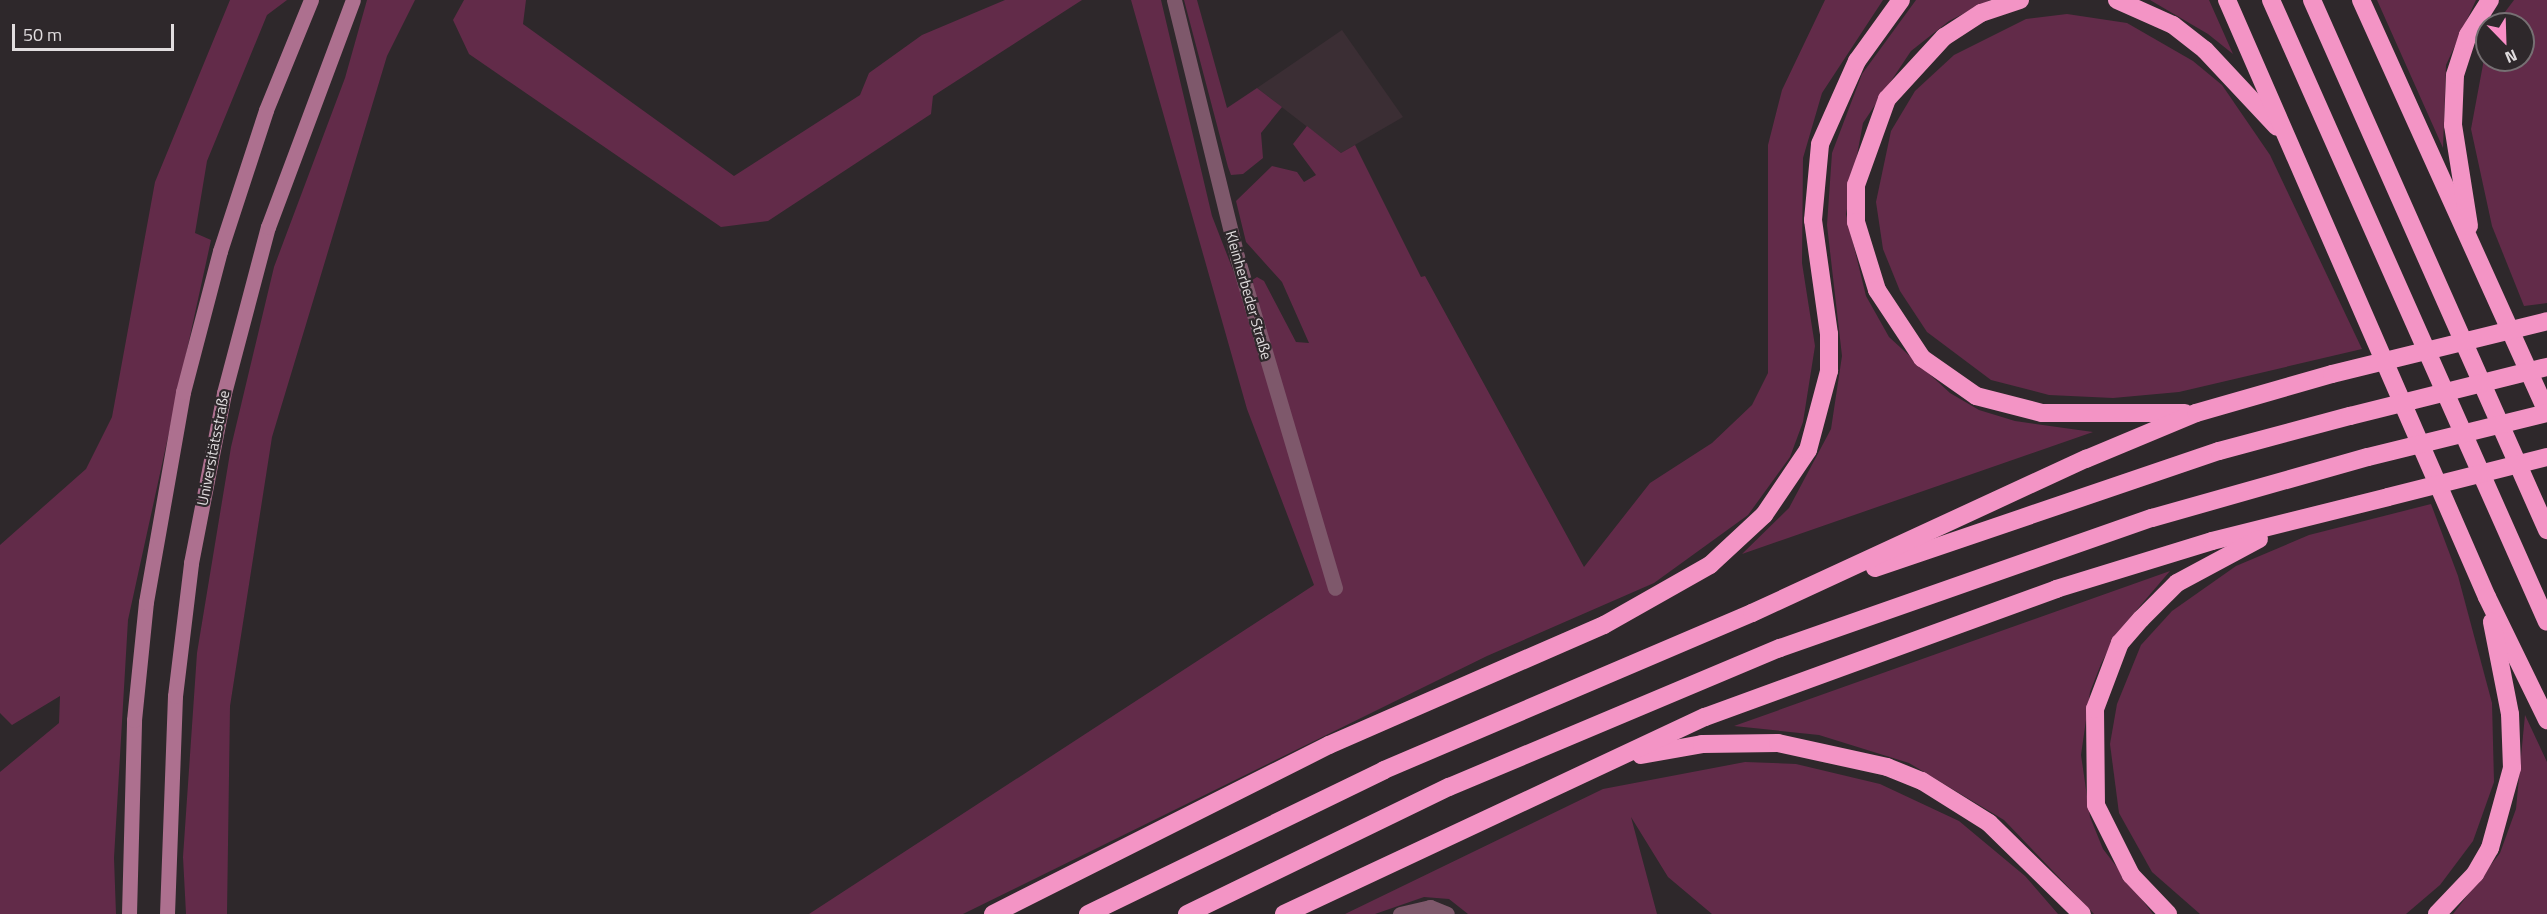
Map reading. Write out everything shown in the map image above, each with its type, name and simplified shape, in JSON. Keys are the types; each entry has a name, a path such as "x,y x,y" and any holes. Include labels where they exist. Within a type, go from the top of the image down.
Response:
{"highway":[{"path":"993,914 1329,746 1613,620 1710,565 1764,515 1808,450 1829,371 1829,334 1813,220 1820,144 1857,61 1901,0"},
{"path":"2020,0 1981,13 1944,37 1887,99 1856,185 1856,222 1877,290 1922,358 1976,396 2042,413 2196,413"},
{"path":"2117,0 2173,25 2205,50 2283,134"},
{"path":"2227,0 2283,134 2422,438 2487,597 2547,720"},
{"path":"2271,0 2547,622"},
{"path":"2312,0 2547,530"},
{"path":"1187,914 1471,778 1770,652 2152,518 2368,457 2547,412 2361,0"},
{"path":"2474,254 2453,125 2455,75 2468,35 2490,0"},
{"path":"1088,914 1384,770 1752,613 2196,413 2332,374 2547,321"},
{"path":"1752,613 1997,523 2219,451 2547,367"},
{"path":"1284,914 1619,760 1706,717 2045,593 2212,541 2547,457"},
{"path":"2168,914 2131,875 2096,805 2092,742 2104,680 2120,643 2176,583 2227,552 2306,519"},
{"path":"2438,914 2475,874 2490,848 2512,768 2510,714 2487,597"},
{"path":"1619,760 1702,744 1778,742 1887,767 1922,781 1989,822 2082,914"}],"main road":[{"path":"129,914 134,720 146,602 183,392 223,240 266,110 311,0"},
{"name":"Universitätsstraße","path":"167,914 174,696 191,563 224,393 268,227 353,0"}],"street":[{"name":"Kleinherbeder Straße","path":"1174,0 1237,257 1335,588"},
{"path":"1400,914 1430,907 1448,914"}],"shaded area":[{"path":"230,0 287,0 267,15 207,161 195,233 211,240 128,620 114,858 116,914 0,914 0,772 59,723 60,696 12,725 0,713 0,545 86,469 112,417 155,182"},
{"path":"367,0 415,0 387,56 272,437 230,706 227,914 186,914 183,857 197,653 231,447 274,267 345,78"},
{"path":"464,0 526,0 523,24 734,176 860,95 869,73 922,35 1005,0 1082,0 933,96 931,114 768,221 721,227 469,54 453,20"},
{"path":"1131,0 1161,0 1212,216 1240,288 1257,277 1264,281 1296,342 1309,343 1282,282 1246,242 1236,201 1272,166 1297,172 1304,182 1316,175 1293,144 1307,126 1341,153 1355,145 1421,277 1425,276 1584,567 1650,483 1712,443 1752,405 1768,373 1768,145 1782,90 1825,0 1883,0 1822,93 1803,158 1802,263 1815,346 1803,422 1790,457 1748,515 1654,583 1487,656 963,914 809,914 1314,585 1247,409"},
{"path":"1184,0 1197,0 1227,108 1257,88 1282,107 1261,133 1263,158 1243,174 1231,175 1228,167"},
{"path":"1916,0 1990,0 1949,21 1911,51 1863,123 1846,214 1866,296 1889,337 1950,393 1979,410 2015,421 2093,432 1742,554 1789,508 1831,429 1842,356 1827,225 1832,153 1862,74"},
{"path":"2150,0 2209,0 2233,54 2208,34"},
{"path":"2377,0 2476,0 2446,65 2443,148"},
{"path":"2514,0 2547,0 2547,303 2524,306 2492,226 2471,129 2482,72 2535,72 2535,12 2505,12"},
{"path":"2067,14 2127,23 2193,61 2222,85 2270,155 2362,349 2179,392 2113,398 2049,395 1991,380 1927,332 1900,291 1883,249 1876,202 1891,131 1915,91 1954,55 2026,19"},
{"path":"1342,30 1403,117 1341,153 1257,88"},
{"path":"2431,504 2458,576 2492,703 2494,782 2473,841 2440,885 2406,914 2200,914 2152,872 2119,813 2110,744 2117,704 2141,645 2172,611 2236,566 2309,535"},
{"path":"2170,571 2117,633 2101,664 2090,692 2081,755 2090,817 2103,849 2153,914 2094,914 2004,820 1909,763 1819,735 1734,726"},
{"path":"2525,715 2547,762 2547,914 2453,914 2500,853 2516,809"},
{"path":"1745,762 1796,764 1880,784 1959,821 2025,876 2058,914 1712,914 1668,877 1631,817 1657,914 1468,914 1449,899 1424,897 1375,914 1345,914 1603,789"}]}
